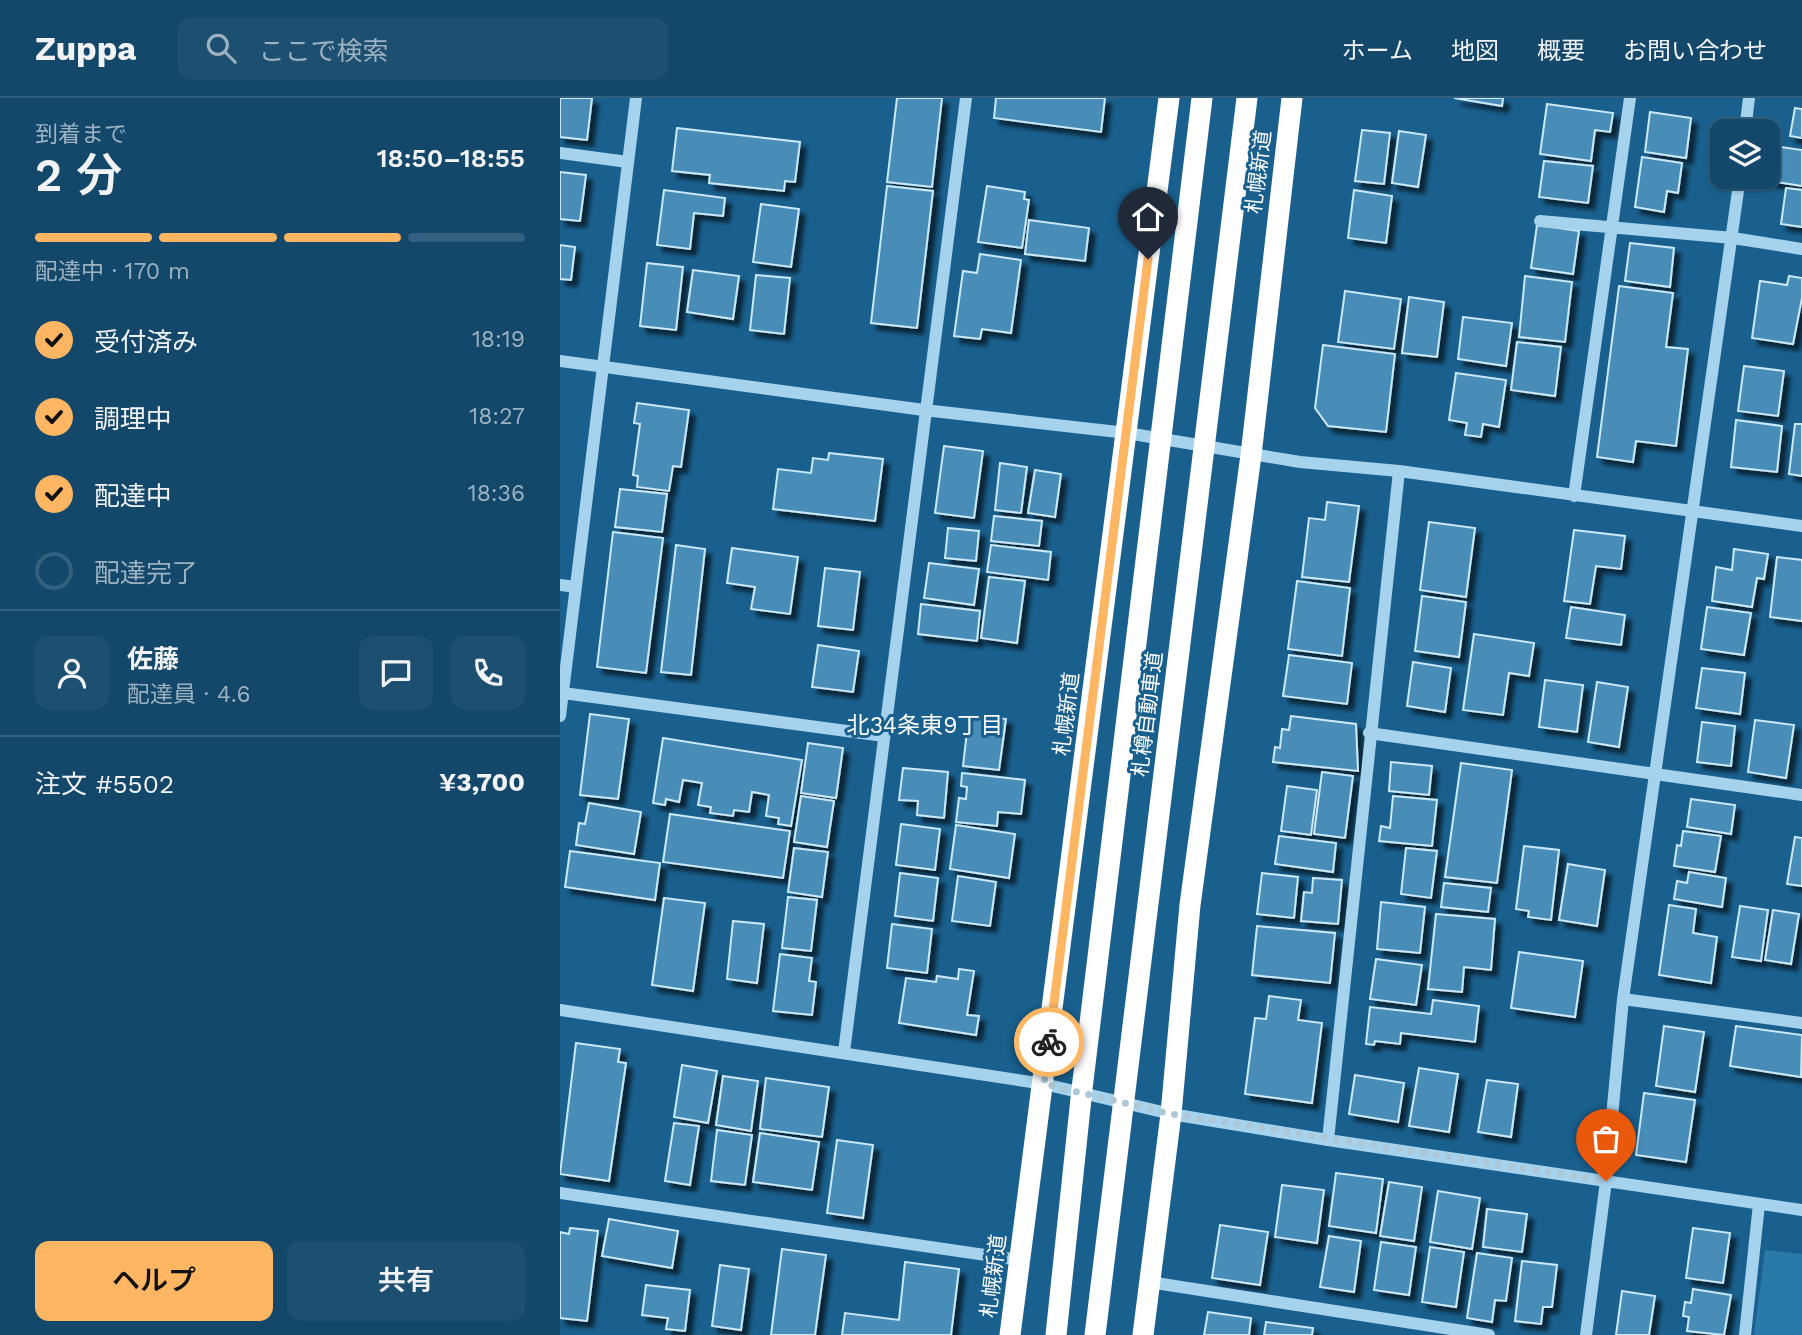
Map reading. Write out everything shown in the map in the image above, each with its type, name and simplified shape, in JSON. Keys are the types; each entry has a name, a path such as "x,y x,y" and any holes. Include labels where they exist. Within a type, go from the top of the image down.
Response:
{"highway":[{"name":"札幌新道","path":"1010,1335 1168,98"},
{"name":"札樽自動車道","path":"1056,1335 1084,1075 1202,98"},
{"name":"札樽自動車道","path":"1095,1335 1247,98"},
{"name":"札幌新道","path":"1143,1335 1171,1114 1190,905 1251,455 1292,98"}],"street":[{"path":"560,716 636,98"},
{"path":"844,1052 966,98"},
{"path":"1574,496 1630,98"},
{"path":"1746,119 1749,98"},
{"path":"560,153 628,162"},
{"path":"1586,1335 1606,1181 1623,999 1690,512 1739,189"},
{"path":"1540,221 1733,238 1802,249"},
{"path":"560,361 924,410 1127,433 1251,455 1399,471 1802,526"},
{"path":"1328,1140 1369,733 1399,471"},
{"path":"560,585 576,587"},
{"path":"563,694 884,736"},
{"path":"1369,733 1802,795"},
{"path":"1623,999 1802,1023"},
{"path":"560,1010 1044,1084 1171,1114 1328,1140 1802,1210"},
{"path":"560,1193 1020,1260"},
{"path":"1745,1335 1759,1204"},
{"path":"1149,1282 1489,1335"}],"shaded area":[{"path":"1765,1250 1802,1254 1802,1335 1754,1335"}],"building":[{"path":"560,98 592,98 587,140 560,137"},
{"path":"897,98 942,98 932,187 887,182"},
{"path":"996,98 1105,98 1101,132 994,118"},
{"path":"1454,98 1503,98 1502,106"},
{"path":"1547,104 1613,113 1610,132 1595,130 1591,161 1540,154"},
{"path":"1795,108 1802,109 1802,138 1790,136"},
{"path":"1650,112 1691,118 1686,158 1645,152"},
{"path":"677,128 800,142 795,182 785,181 784,191 709,183 710,175 672,171"},
{"path":"1362,130 1390,133 1384,184 1355,181"},
{"path":"1399,131 1426,135 1418,187 1392,183"},
{"path":"1780,147 1802,150 1802,186 1780,183"},
{"path":"1642,157 1682,163 1678,193 1667,191 1664,212 1635,207"},
{"path":"1544,161 1593,166 1588,203 1539,197"},
{"path":"560,172 586,175 580,221 560,219"},
{"path":"887,186 933,191 917,328 871,323"},
{"path":"987,186 1025,192 1024,199 1029,200 1022,248 978,242"},
{"path":"1786,188 1802,190 1802,227 1781,224"},
{"path":"664,190 725,198 723,216 694,213 690,249 657,245"},
{"path":"1354,190 1392,196 1386,243 1348,238"},
{"path":"761,204 799,209 791,267 753,262"},
{"path":"1029,220 1089,228 1085,261 1025,254"},
{"path":"1537,225 1579,231 1573,274 1531,268"},
{"path":"1630,243 1674,248 1670,287 1625,281"},
{"path":"560,245 575,247 571,280 560,279"},
{"path":"980,254 1021,260 1011,333 982,329 980,339 954,336 963,271 977,273"},
{"path":"647,263 683,267 676,330 640,326"},
{"path":"693,270 739,276 733,319 687,312"},
{"path":"756,275 790,278 784,334 750,330"},
{"path":"1525,276 1572,282 1565,342 1519,337"},
{"path":"1789,276 1802,278 1802,298 1793,344 1752,338 1760,281 1787,285"},
{"path":"1619,286 1673,293 1666,347 1688,349 1676,446 1636,441 1633,462 1597,457"},
{"path":"1345,291 1401,299 1394,349 1338,342"},
{"path":"1409,297 1444,302 1437,357 1402,353"},
{"path":"1463,317 1512,323 1506,366 1458,359"},
{"path":"1517,342 1561,347 1555,396 1511,390"},
{"path":"1323,345 1395,354 1386,432 1328,426 1315,408"},
{"path":"1744,366 1784,371 1778,416 1738,411"},
{"path":"1456,373 1506,380 1499,427 1483,424 1481,437 1465,435 1467,423 1449,420"},
{"path":"637,403 689,410 681,467 673,466 669,491 637,487 638,476 633,475 640,424 634,423"},
{"path":"1736,420 1782,426 1777,472 1731,467"},
{"path":"1795,424 1802,424 1802,476 1789,474"},
{"path":"944,446 983,451 974,518 935,513"},
{"path":"829,453 883,459 875,521 773,509 778,469 811,473 813,458 828,460"},
{"path":"1000,463 1027,467 1021,513 995,510"},
{"path":"1035,470 1061,474 1055,517 1028,513"},
{"path":"620,489 667,494 662,532 615,527"},
{"path":"1327,502 1359,506 1349,582 1302,577 1309,518 1325,520"},
{"path":"994,516 1042,521 1039,546 991,541"},
{"path":"1429,522 1475,528 1466,597 1420,590"},
{"path":"948,528 979,531 976,561 945,558"},
{"path":"1574,530 1625,536 1621,569 1596,566 1590,604 1564,601"},
{"path":"613,532 663,538 646,673 597,667"},
{"path":"676,545 705,549 691,675 661,672"},
{"path":"991,545 1051,552 1048,580 987,572"},
{"path":"732,548 798,557 790,614 751,609 755,587 727,583"},
{"path":"1734,549 1768,554 1764,579 1757,578 1752,607 1712,601 1716,567 1732,570"},
{"path":"1777,557 1802,560 1802,621 1770,617"},
{"path":"929,563 979,569 974,605 924,598"},
{"path":"825,568 860,572 853,630 818,626"},
{"path":"989,577 1025,581 1017,643 981,638"},
{"path":"1297,581 1350,588 1342,656 1288,649"},
{"path":"1422,596 1466,602 1459,657 1415,651"},
{"path":"921,604 980,611 977,641 918,634"},
{"path":"1571,607 1625,615 1621,645 1566,638"},
{"path":"1707,607 1751,613 1744,655 1701,649"},
{"path":"1474,634 1534,643 1529,676 1509,673 1503,715 1463,710"},
{"path":"818,645 859,651 853,692 812,687"},
{"path":"1289,655 1352,663 1347,704 1283,696"},
{"path":"1413,662 1451,668 1445,712 1407,706"},
{"path":"1702,668 1745,673 1740,714 1696,708"},
{"path":"1545,680 1583,685 1577,732 1539,727"},
{"path":"1597,682 1628,687 1619,747 1588,742"},
{"path":"590,714 629,719 618,799 580,795"},
{"path":"969,714 1006,719 999,770 963,766"},
{"path":"1291,716 1356,724 1358,771 1273,762 1275,747 1280,748 1282,729 1289,730"},
{"path":"1755,720 1794,725 1786,778 1748,772"},
{"path":"1702,722 1735,726 1731,766 1697,762"},
{"path":"663,738 802,760 791,826 778,824 779,818 766,816 769,795 752,792 749,812 734,810 733,816 710,813 711,807 698,805 702,783 683,780 679,802 666,799 665,805 653,803"},
{"path":"808,743 843,748 836,798 801,793"},
{"path":"1391,762 1432,766 1429,795 1389,791"},
{"path":"1461,763 1512,770 1497,883 1445,877"},
{"path":"903,768 948,772 944,818 917,815 918,801 899,800"},
{"path":"1322,772 1353,776 1345,838 1314,834"},
{"path":"962,773 1025,780 1021,814 998,812 997,826 956,822 959,798 966,799 967,787 961,786"},
{"path":"1287,786 1317,790 1311,835 1281,831"},
{"path":"801,796 834,801 827,847 794,842"},
{"path":"1393,796 1437,800 1432,846 1379,841 1381,826 1390,828"},
{"path":"1691,799 1735,805 1731,834 1687,827"},
{"path":"589,803 641,812 634,854 576,845 579,823 585,824"},
{"path":"670,814 790,831 783,878 663,862"},
{"path":"901,824 940,829 935,870 896,865"},
{"path":"956,825 1015,834 1009,878 950,869"},
{"path":"1683,831 1721,836 1715,872 1674,866 1677,845 1681,846"},
{"path":"1279,836 1336,843 1333,872 1275,864"},
{"path":"1795,837 1802,838 1802,886 1787,884"},
{"path":"1524,846 1559,850 1551,920 1528,917 1529,911 1516,909"},
{"path":"794,848 828,852 822,897 788,892"},
{"path":"1406,848 1437,851 1431,898 1401,894"},
{"path":"570,851 660,863 655,900 565,887"},
{"path":"1568,864 1605,870 1597,926 1559,920"},
{"path":"1689,872 1726,878 1722,907 1674,899 1677,881 1687,883"},
{"path":"900,873 938,878 933,921 895,916"},
{"path":"1262,873 1298,877 1294,918 1257,914"},
{"path":"958,876 996,882 990,926 952,921"},
{"path":"1313,878 1342,880 1338,924 1301,921 1304,892 1312,893"},
{"path":"1444,883 1491,888 1488,912 1441,907"},
{"path":"788,897 817,900 811,951 782,948"},
{"path":"664,898 705,903 693,991 652,985"},
{"path":"1381,902 1425,907 1420,953 1377,949"},
{"path":"1669,905 1696,909 1693,933 1717,937 1711,983 1659,975"},
{"path":"1740,906 1768,910 1761,961 1732,957"},
{"path":"1773,910 1799,914 1791,964 1765,960"},
{"path":"1436,914 1495,919 1491,970 1464,967 1462,992 1428,989"},
{"path":"733,921 764,924 757,983 727,979"},
{"path":"892,924 932,929 927,973 887,968"},
{"path":"1257,926 1335,933 1330,983 1252,975"},
{"path":"1519,952 1583,961 1575,1017 1511,1008"},
{"path":"780,954 812,958 809,981 816,982 812,1015 773,1011"},
{"path":"1376,959 1422,965 1416,1005 1370,999"},
{"path":"959,969 974,971 967,1015 979,1016 976,1035 899,1023 906,978 936,982 937,976 958,979"},
{"path":"1269,996 1301,1000 1298,1020 1322,1023 1312,1103 1245,1094 1255,1018 1266,1019"},
{"path":"1433,1000 1479,1006 1475,1042 1401,1033 1400,1044 1375,1041 1374,1045 1366,1044 1370,1007 1431,1014"},
{"path":"1664,1026 1704,1032 1695,1092 1656,1086"},
{"path":"1736,1026 1802,1035 1801,1077 1730,1066"},
{"path":"576,1043 620,1049 618,1062 626,1063 609,1181 560,1174"},
{"path":"682,1065 717,1071 708,1123 674,1117"},
{"path":"1419,1068 1458,1074 1449,1132 1409,1126"},
{"path":"1355,1075 1404,1083 1398,1122 1349,1114"},
{"path":"723,1076 758,1081 751,1131 716,1125"},
{"path":"766,1078 829,1087 822,1137 760,1129"},
{"path":"1487,1080 1518,1084 1511,1137 1478,1132"},
{"path":"1644,1093 1695,1100 1686,1162 1636,1155"},
{"path":"674,1123 699,1126 690,1185 665,1181"},
{"path":"717,1130 752,1135 745,1185 711,1181"},
{"path":"760,1133 819,1142 812,1190 753,1182"},
{"path":"837,1140 873,1145 863,1218 827,1213"},
{"path":"1336,1173 1383,1179 1376,1233 1329,1226"},
{"path":"1389,1182 1422,1187 1414,1241 1380,1236"},
{"path":"1282,1185 1324,1190 1317,1243 1275,1237"},
{"path":"1438,1191 1480,1198 1472,1249 1430,1242"},
{"path":"1487,1209 1527,1214 1522,1252 1483,1247"},
{"path":"609,1219 678,1231 672,1268 602,1256"},
{"path":"1220,1225 1268,1232 1260,1285 1212,1278"},
{"path":"570,1228 598,1231 587,1321 560,1318 560,1232 569,1234"},
{"path":"1693,1228 1730,1233 1723,1283 1686,1278"},
{"path":"1329,1236 1361,1241 1354,1292 1320,1287"},
{"path":"1381,1242 1416,1247 1409,1295 1374,1290"},
{"path":"1430,1247 1464,1252 1456,1307 1422,1302"},
{"path":"782,1249 826,1255 815,1335 771,1335"},
{"path":"1477,1253 1512,1258 1506,1301 1495,1300 1492,1322 1467,1318"},
{"path":"1522,1261 1557,1265 1552,1307 1543,1307 1541,1324 1515,1321"},
{"path":"905,1262 959,1269 951,1335 842,1335 845,1313 899,1320"},
{"path":"720,1265 749,1269 741,1330 712,1326"},
{"path":"646,1285 690,1290 685,1331 666,1329 668,1318 642,1315"},
{"path":"1693,1289 1731,1295 1724,1335 1687,1331 1689,1317 1683,1316 1685,1302 1691,1303"},
{"path":"1622,1291 1655,1296 1649,1335 1616,1335"},
{"path":"1208,1312 1251,1318 1249,1335 1204,1335"},
{"path":"1266,1322 1313,1328 1312,1335 1264,1335"}],"way so far":[{"path":"1049,1042 1044,1084 1171,1114 1606,1181"}],"district":[{"name":"北34条東9丁目","path":"925,725"}],"route":[{"path":"1049,1042 1148,259"}]}
